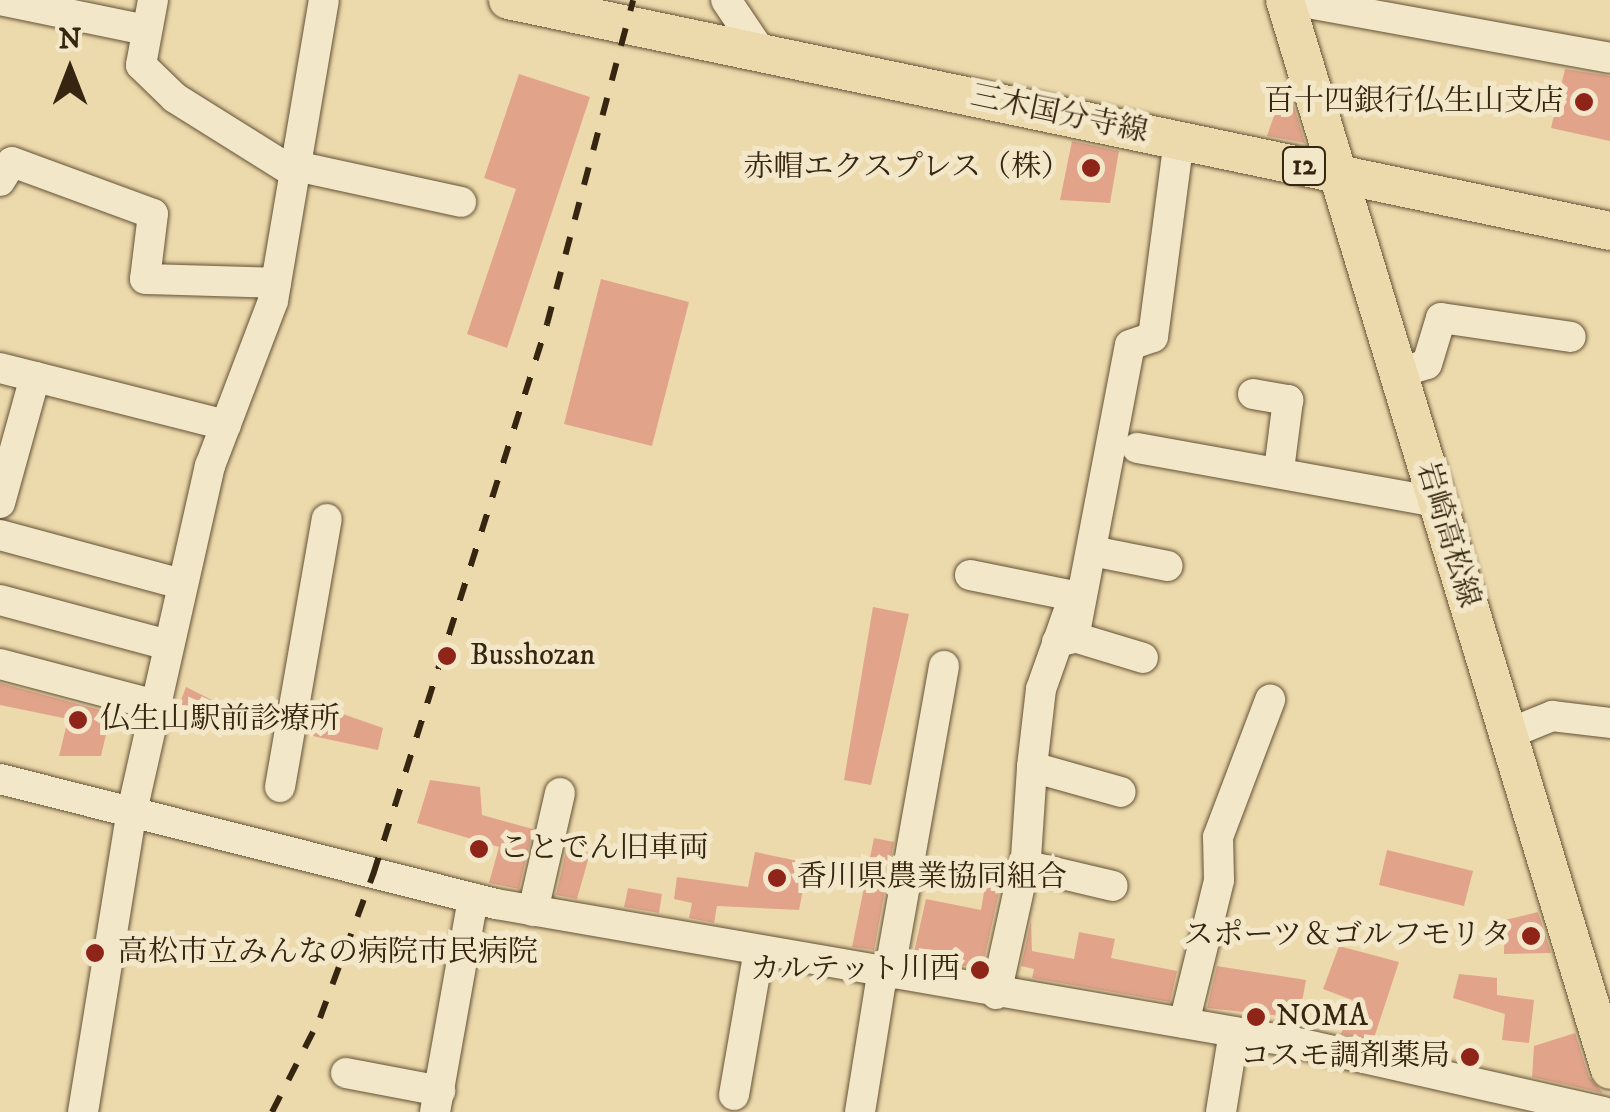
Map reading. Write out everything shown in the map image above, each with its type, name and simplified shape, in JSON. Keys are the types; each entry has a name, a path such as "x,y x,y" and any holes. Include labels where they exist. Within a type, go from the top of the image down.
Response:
{"main road":[{"name":"三木国分寺線","path":"508,0 1610,231"},
{"name":"岩崎高松線","path":"1288,0 1610,1070"}],"street":[{"path":"0,0 150,15 141,65 152,76 296,169 461,202"},
{"path":"84,1112 130,816 182,584 226,426 276,283 324,0"},
{"path":"726,0 761,52"},
{"path":"1288,0 1610,58"},
{"path":"996,994 1024,864 1032,767 1092,551 1130,345 1153,336 1179,140"},
{"path":"0,181 12,162 153,214 144,279 276,283"},
{"path":"1398,373 1427,364 1441,318 1572,337"},
{"path":"0,368 226,426"},
{"path":"0,502 34,377"},
{"path":"1253,394 1288,400 1279,470"},
{"path":"1137,448 1279,470 1437,502"},
{"path":"280,787 327,519"},
{"path":"0,535 182,584"},
{"path":"1092,551 1168,566"},
{"path":"970,574 1074,596 1065,640"},
{"path":"0,600 168,646"},
{"path":"1065,640 1143,658"},
{"path":"0,664 155,705"},
{"path":"860,1112 944,666"},
{"path":"1184,1024 1219,880 1218,837 1270,700"},
{"path":"1508,734 1552,716 1610,724"},
{"path":"1032,767 1121,792"},
{"path":"0,778 130,816 533,911 996,994 1234,1032 1603,1112"},
{"path":"533,911 560,792"},
{"path":"1024,864 1113,886"},
{"path":"346,1073 438,1101 473,898"},
{"path":"734,1096 759,952"},
{"path":"1221,1112 1234,1032"}],"building":[{"name":"百十四銀行仏生山支店","path":"1565,69 1610,76 1610,141 1551,128"},
{"path":"519,74 590,97 507,348 467,334 516,189 484,178"},
{"path":"1284,87 1288,87 1305,143 1267,136"},
{"name":"赤帽エクスプレス（株）","path":"1072,141 1119,151 1110,203 1060,200"},
{"path":"601,279 689,302 652,446 564,424"},
{"path":"873,607 909,614 871,785 844,780"},
{"path":"0,683 111,713 101,756 59,756 68,719 0,705"},
{"path":"186,687 226,707 221,731 172,724"},
{"path":"314,704 383,728 378,750 308,735"},
{"path":"430,780 480,787 482,815 533,829 519,889 489,883 499,847 417,823"},
{"path":"874,838 894,842 874,950 852,947"},
{"path":"567,847 590,853 577,899 556,895"},
{"path":"1387,850 1473,871 1464,906 1379,885"},
{"path":"755,852 808,863 799,910 717,906 714,923 689,918 692,903 674,899 677,877 748,887"},
{"path":"985,886 1000,888 982,969 913,957 926,899 981,910"},
{"path":"628,888 662,894 659,913 624,907"},
{"name":"スポーツ＆ゴルフモリタ","path":"1538,912 1551,953 1504,954 1505,920"},
{"path":"1031,921 1032,951 1074,959 1079,932 1115,939 1111,958 1177,971 1170,1002 1032,978 1034,969 1021,966"},
{"path":"1339,946 1399,962 1373,1041 1341,1034 1352,1000 1323,989"},
{"path":"1217,966 1306,980 1299,1018 1207,1008"},
{"path":"1459,974 1497,978 1497,995 1534,1000 1529,1043 1502,1040 1505,1014 1453,998"},
{"path":"1575,1033 1589,1077 1603,1093 1532,1077 1534,1046"}],"railway":[{"path":"272,1112 320,1018 373,875 547,324 633,0"}],"place":[{"name":"百十四銀行仏生山支店","path":"1584,102"},
{"name":"赤帽エクスプレス（株）","path":"1091,168"},
{"name":"Busshozan","path":"447,656"},
{"name":"仏生山駅前診療所","path":"78,720"},
{"name":"ことでん旧車両","path":"479,849"},
{"name":"香川県農業協同組合","path":"777,878"},
{"name":"スポーツ＆ゴルフモリタ","path":"1531,936"},
{"name":"高松市立みんなの病院市民病院","path":"95,953"},
{"name":"カルテット川西","path":"980,970"},
{"name":"NOMA","path":"1256,1017"},
{"name":"コスモ調剤薬局","path":"1470,1057"}]}
